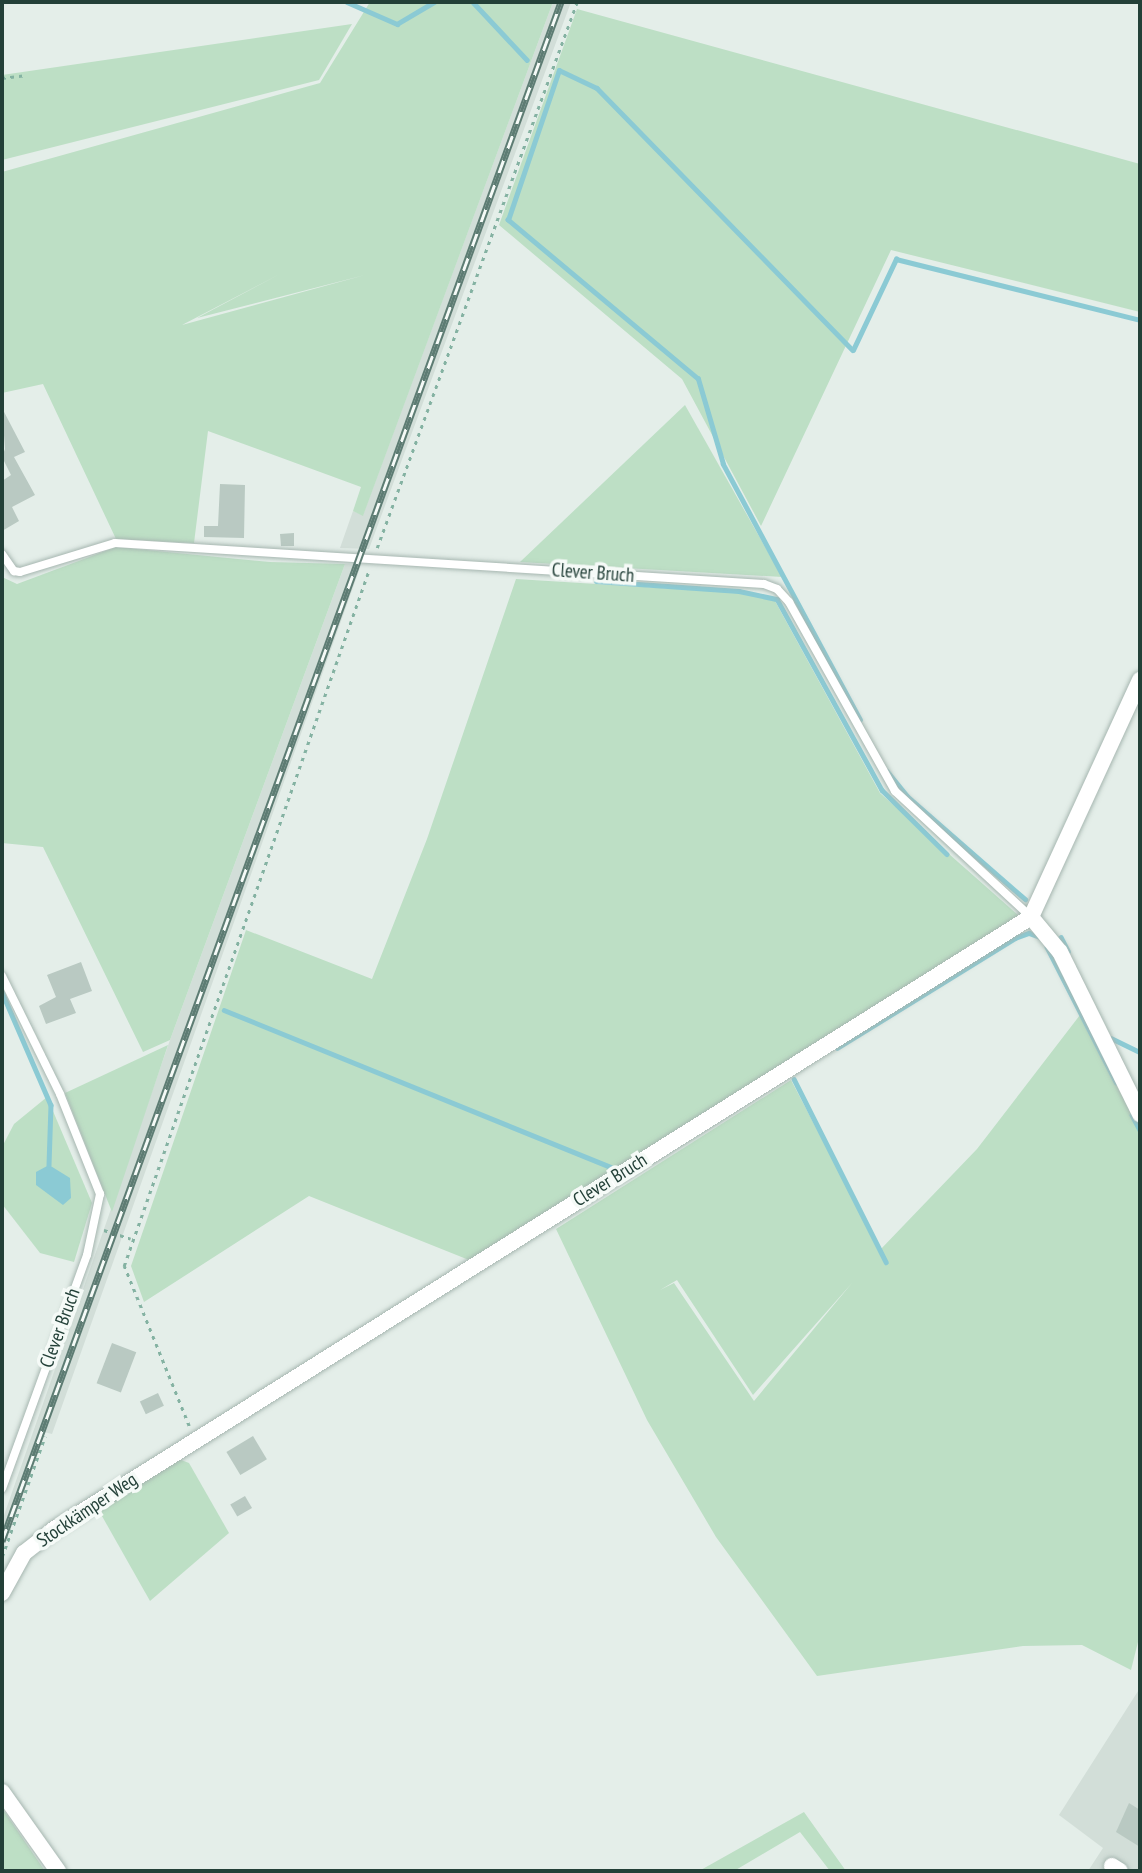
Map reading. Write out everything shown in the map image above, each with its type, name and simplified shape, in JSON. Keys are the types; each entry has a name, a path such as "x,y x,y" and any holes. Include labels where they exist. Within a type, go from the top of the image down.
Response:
{"street":[{"path":"1031,917 1140,680"},
{"name":"Clever Bruch","path":"192,1442 1031,917 1060,952 1140,1114"},
{"name":"Stockkämper Weg","path":"2,1593 24,1553 53,1530 192,1442"},
{"path":"2,1792 58,1871"}],"lane":[{"name":"Clever Bruch","path":"2,554 14,571 20,572 115,543 747,582 777,589 789,602 895,791 1031,917"},
{"name":"Clever Bruch","path":"2,976 60,1094 100,1194 94,1227 2,1488"}],"path":[{"path":"192,1442 124,1266 374,557 577,2"},
{"path":"2,78 25,75"},
{"path":"94,1227 132,1240"},
{"path":"2,1557 45,1436"}],"shaded area":[{"path":"553,2 571,2 369,549 340,548 353,511 363,515"},
{"path":"345,564 361,565 52,1434 44,1432 2,1551 2,1521 170,1040"},
{"path":"1140,1688 1140,1871 1088,1871 1103,1848 1059,1815"}],"green space":[{"path":"370,2 553,2 363,516 353,511 361,487 208,431 194,543 116,539 43,384 2,393 2,172 320,83","holes":["280,274 197,318 365,275 182,325"]},
{"path":"577,9 1140,164 1140,312 891,250 761,526 682,379 499,225"},
{"path":"352,24 319,80 2,160 2,75"},
{"path":"685,405 782,577 520,562"},
{"path":"116,547 270,562 345,564 170,1040 143,1052 43,847 2,843 2,577 17,584"},
{"path":"516,579 741,593 775,601 880,793 1019,916 469,1260 309,1196 144,1302 131,1266 246,930 372,979 427,839"},
{"path":"1080,1015 1140,1131 1140,1634 1131,1670 1082,1645 1023,1646 817,1676 716,1537 647,1420 556,1229 791,1080 880,1250 977,1149","holes":["677,1280 753,1395 852,1283 754,1401 674,1283 660,1290"]},
{"path":"168,1045 112,1212 65,1093"},
{"path":"47,1097 92,1203 74,1262 40,1253 2,1204 2,1147 14,1124"},
{"path":"176,1458 189,1463 229,1533 150,1601 98,1509"},
{"path":"2,1808 45,1871 2,1871"},
{"path":"804,1812 846,1871 830,1871 800,1832 734,1871 699,1871"}],"water":[{"path":"49,1165 70,1178 71,1198 63,1205 36,1185 36,1172"}],"building":[{"path":"2,408 25,452 14,457 35,495 12,507 19,521 2,531 2,481 11,475 2,457 5,449"},
{"path":"220,484 245,485 244,538 204,537 204,526 218,526"},
{"path":"294,533 294,546 281,546 280,534"},
{"path":"81,962 92,991 70,999 76,1013 46,1024 39,1006 56,997 47,975"},
{"path":"112,1343 136,1352 121,1392 97,1383"},
{"path":"158,1393 164,1406 146,1414 140,1401"},
{"path":"253,1436 267,1459 240,1475 226,1452"},
{"path":"245,1496 252,1508 237,1517 230,1504"},
{"path":"1129,1803 1140,1810 1140,1847 1116,1832"}],"waterway":[{"path":"347,2 397,24 434,2"},
{"path":"473,2 527,60"},
{"path":"860,720 723,464 698,379 508,220 559,70 597,88 853,350 896,259 1140,320"},
{"path":"596,581 739,591 777,599 882,790 947,854"},
{"path":"887,771 907,796 1025,899"},
{"path":"837,1048 1015,938 1029,933 1040,937"},
{"path":"1061,937 1068,951"},
{"path":"1047,947 1116,1082"},
{"path":"2,992 51,1105 49,1165"},
{"path":"224,1010 611,1167"},
{"path":"1111,1038 1140,1052"},
{"path":"794,1079 886,1262"},
{"path":"1132,1115 1140,1130"}],"railway":[{"path":"2,1541 561,2"}]}
